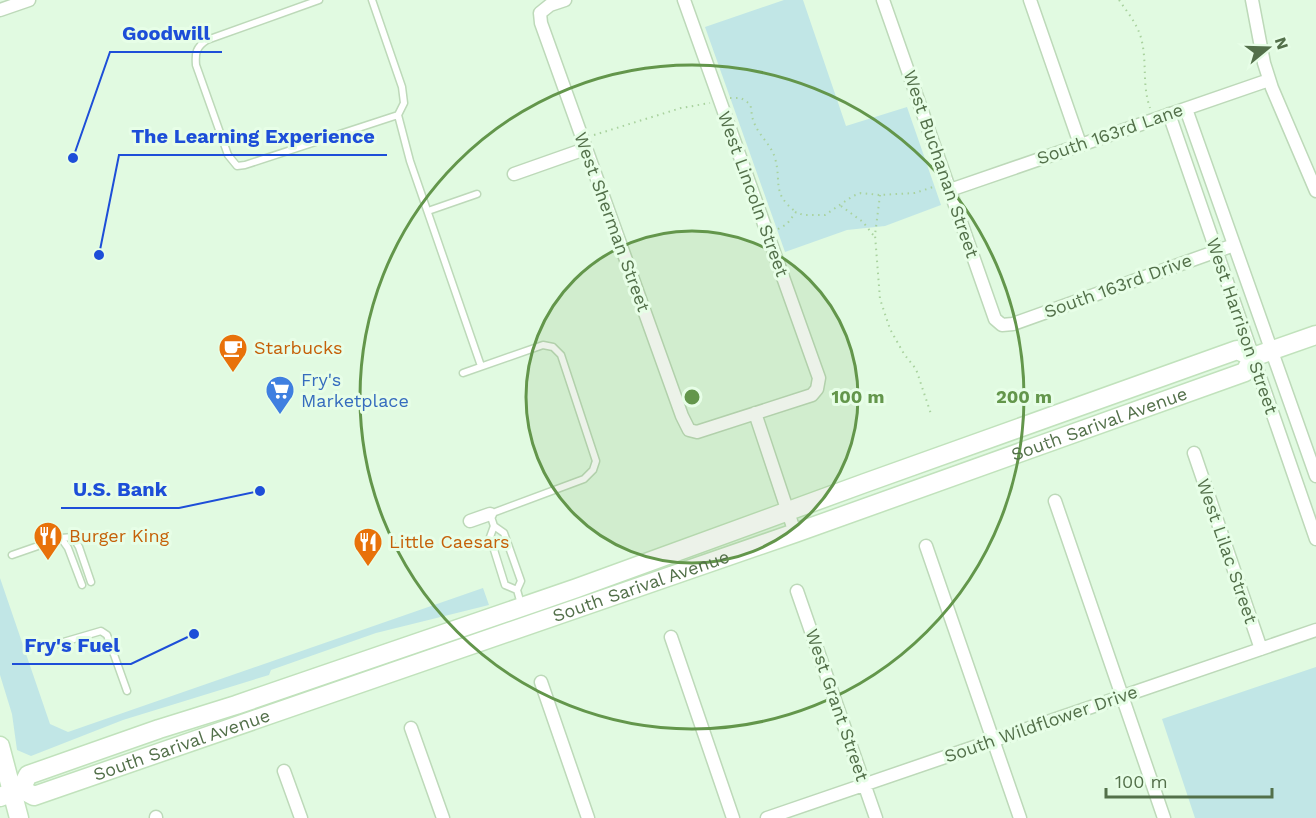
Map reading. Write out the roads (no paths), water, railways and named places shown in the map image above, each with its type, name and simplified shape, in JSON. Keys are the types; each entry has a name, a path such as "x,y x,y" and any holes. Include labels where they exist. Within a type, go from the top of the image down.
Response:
{"main road":[{"name":"South Sarival Avenue","path":"11,793 34,796 301,702 456,640 519,599 788,512 1237,350 1253,357 1316,335"},
{"name":"South Sarival Avenue","path":"11,793 28,776 159,729 295,685 456,640 795,533 1245,372 1253,357"},
{"path":"295,685 301,702"},
{"path":"0,746 19,818"}],"street":[{"path":"0,10 29,0"},
{"name":"West Sherman Street","path":"565,0 550,5 540,13 541,23 689,430 697,432 707,430 755,413"},
{"name":"West Lincoln Street","path":"684,0 819,378 817,389 812,395 755,413"},
{"name":"West Buchanan Street","path":"883,0 995,319 1002,325"},
{"path":"1030,0 1080,144"},
{"path":"1252,0 1269,80 1316,191"},
{"name":"South 163rd Lane","path":"949,186 1269,80"},
{"name":"West Harrison Street","path":"1186,109 1316,476"},
{"name":"West Harrison Street","path":"1168,114 1316,539"},
{"path":"514,174 585,149"},
{"name":"South 163rd Drive","path":"1002,325 1012,324 1234,245"},
{"path":"755,413 795,533"},
{"name":"West Lilac Street","path":"1194,453 1261,649"},
{"path":"1055,501 1164,818"},
{"path":"470,521 492,520"},
{"path":"926,546 1020,818"},
{"name":"West Grant Street","path":"797,591 876,818"},
{"name":"South Wildflower Drive","path":"767,818 1316,630"},
{"path":"671,637 733,818"},
{"path":"541,682 588,818"},
{"path":"411,728 442,818"},
{"path":"284,771 300,818"}],"lane":[{"path":"319,0 207,40 199,45 195,54 196,66 228,155 237,166 245,165 398,115"},
{"path":"372,0 402,87 404,104 398,115 410,161 481,366"},
{"path":"428,212 477,194"},
{"path":"463,373 543,345 553,347 561,355 596,461 593,470 584,479 492,520"},
{"path":"492,520 504,533 521,581 519,599"},
{"path":"492,520 490,537 498,562 506,585 519,599"},
{"path":"12,555 61,538 73,537 79,547 91,582"},
{"path":"61,538 68,548 82,585"},
{"path":"498,562 512,557"},
{"path":"44,648 101,632 107,635 127,691"}],"place":[{"name":"Goodwill","path":"73,158"},
{"name":"The Learning Experience","path":"99,255"},
{"name":"Starbucks","path":"233,374"},
{"name":"Fry's Marketplace","path":"280,416"},
{"name":"U.S. Bank","path":"260,491"},
{"name":"Burger King","path":"48,562"},
{"name":"Little Caesars","path":"368,568"},
{"name":"Fry's Fuel","path":"194,634"}]}
